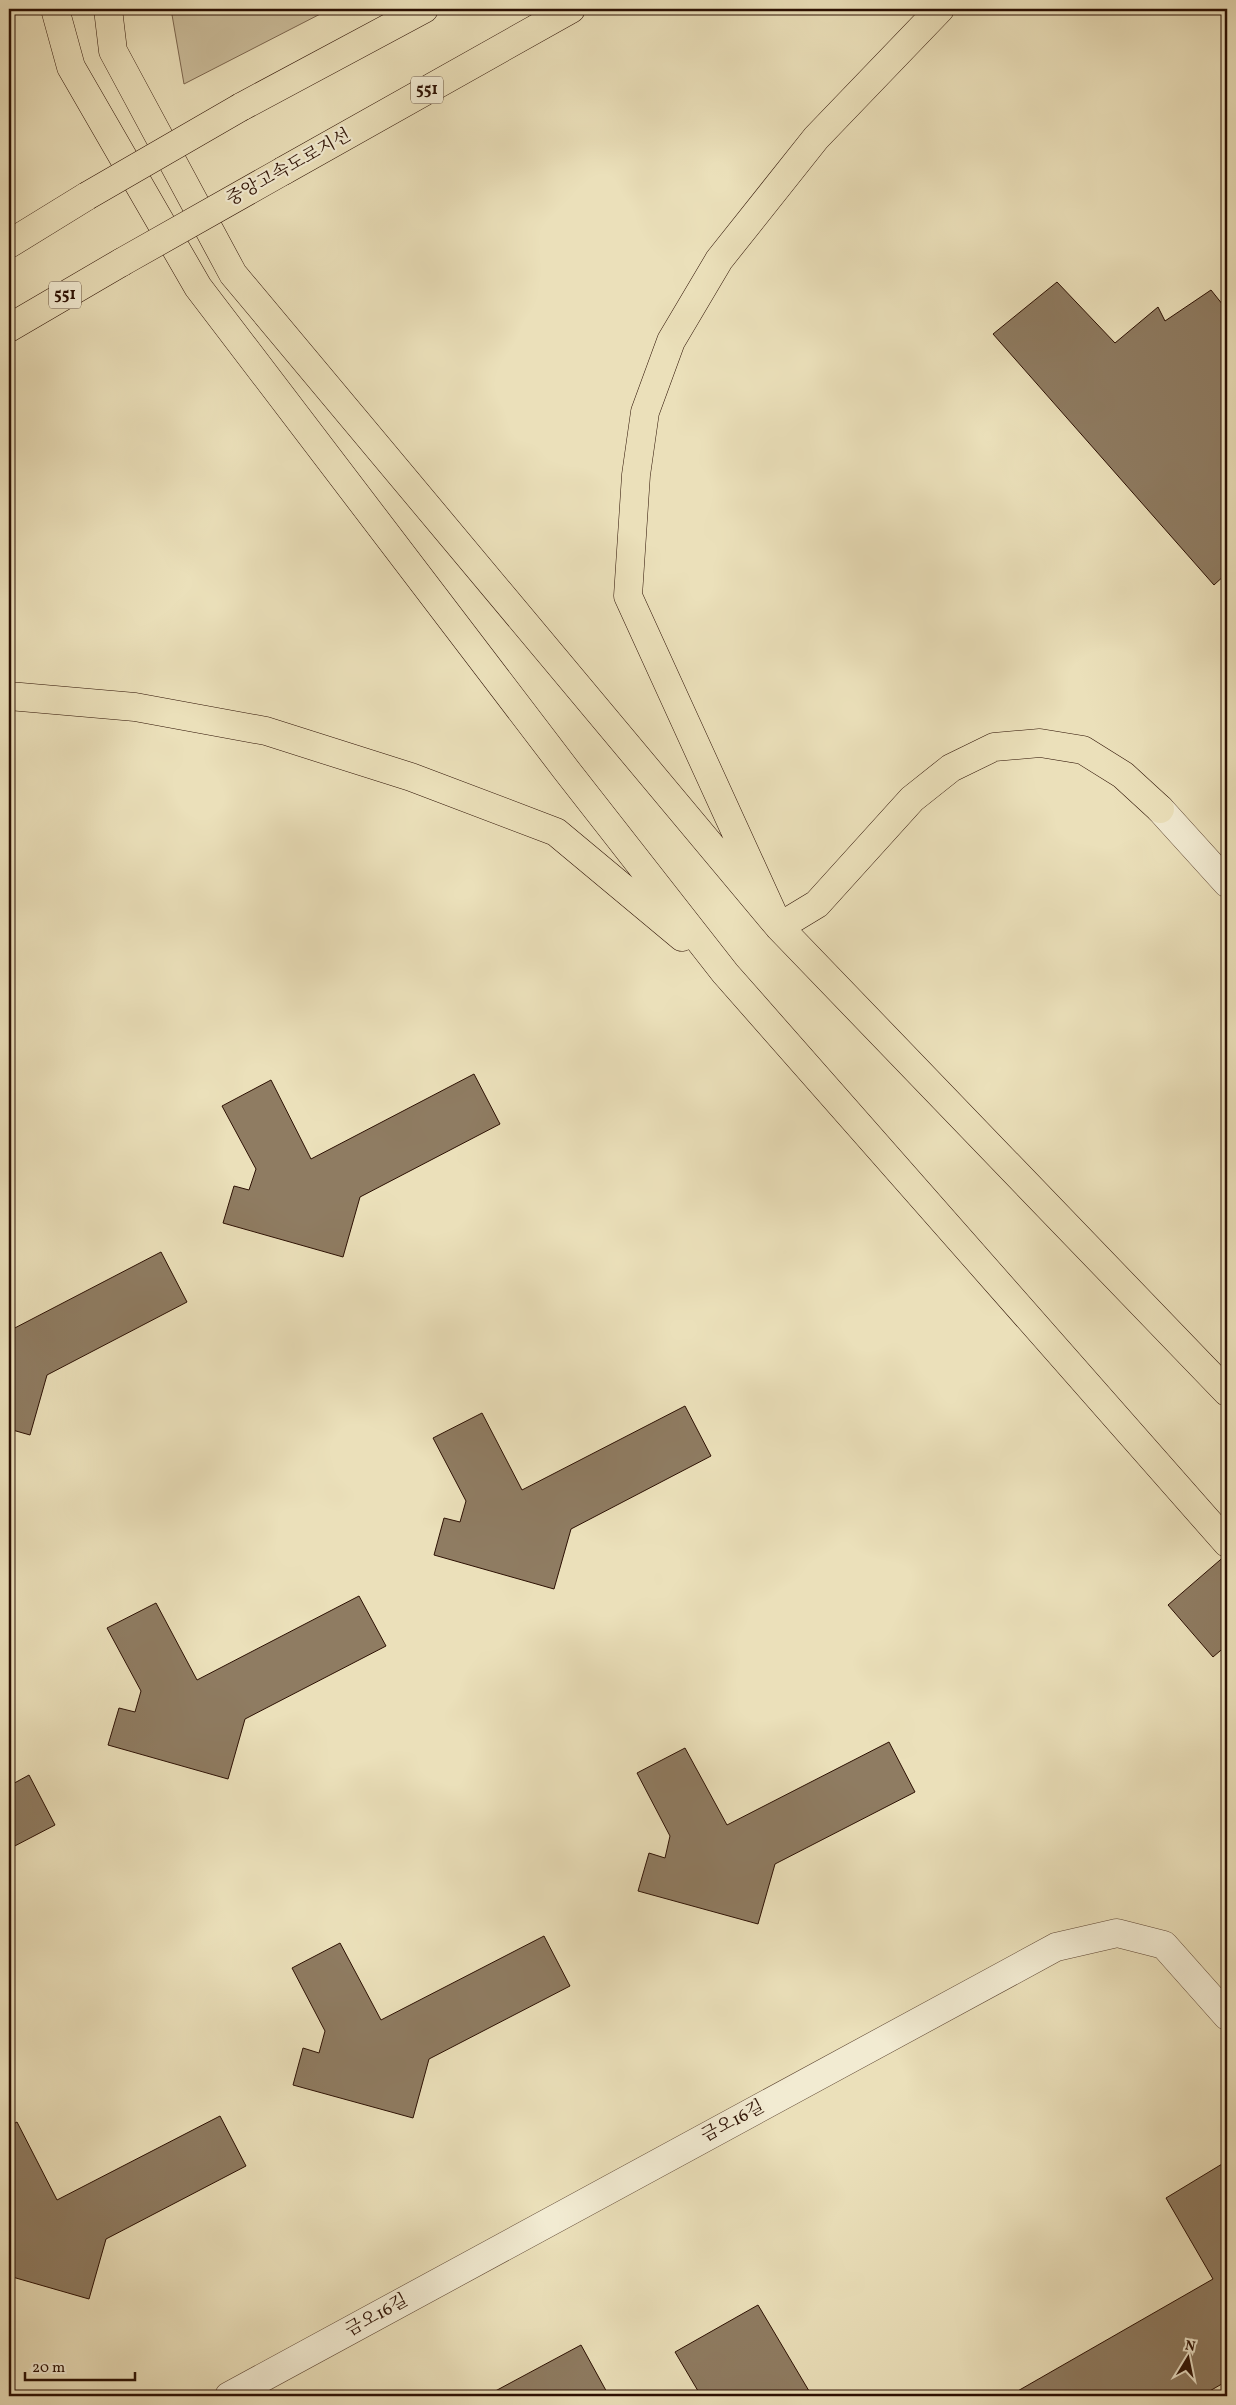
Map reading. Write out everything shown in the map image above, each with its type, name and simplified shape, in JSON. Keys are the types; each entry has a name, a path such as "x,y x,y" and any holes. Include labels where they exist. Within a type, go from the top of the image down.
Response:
{"highway":[{"path":"54,9 71,67 198,287 561,764 725,973 1227,1543"},
{"path":"108,9 113,51 233,274 779,927 1227,1392"},
{"path":"9,244 240,107 424,9"},
{"name":"중앙고속도로지선","path":"9,328 122,262 571,9"},
{"path":"779,927 628,596 636,475 645,412 671,341 718,260 816,138 940,9"},
{"path":"9,696 135,707 266,732 411,777 556,832 725,973"},
{"path":"779,927 817,904 912,799 951,768 994,747 1040,743 1082,750 1123,775 1160,809"}],"street":[{"path":"1160,809 1227,883"},
{"name":"금오16길","path":"229,2396 1056,1947 1116,1933 1164,1945 1227,2016"}],"shaded area":[{"path":"171,9 330,9 184,84"}],"building":[{"path":"1057,282 1115,343 1158,307 1165,321 1211,290 1227,310 1227,573 1214,585 993,334"},
{"path":"474,1074 500,1124 360,1197 343,1257 223,1223 234,1186 249,1190 256,1169 222,1106 271,1080 311,1159"},
{"path":"161,1252 187,1302 47,1375 30,1435 9,1429 9,1331"},
{"path":"685,1406 711,1456 571,1529 554,1589 434,1555 444,1518 460,1522 466,1501 433,1438 482,1413 522,1490"},
{"path":"1227,1554 1227,1645 1213,1657 1168,1605"},
{"path":"359,1596 386,1646 245,1719 228,1779 108,1745 119,1708 135,1712 141,1691 107,1628 156,1603 197,1680"},
{"path":"889,1742 915,1792 775,1864 758,1924 638,1891 649,1853 665,1858 670,1836 637,1773 685,1748 727,1825"},
{"path":"29,1775 55,1825 9,1849 9,1786"},
{"path":"544,1936 570,1986 429,2059 413,2118 293,2085 303,2048 319,2053 325,2031 292,1968 340,1943 381,2020"},
{"path":"220,2116 246,2166 106,2239 89,2299 9,2276 9,2126 17,2122 57,2200"},
{"path":"1227,2161 1227,2381 1201,2396 1009,2396 1213,2279 1166,2198"},
{"path":"758,2305 812,2396 701,2396 675,2352"},
{"path":"581,2345 609,2396 486,2396"}]}
